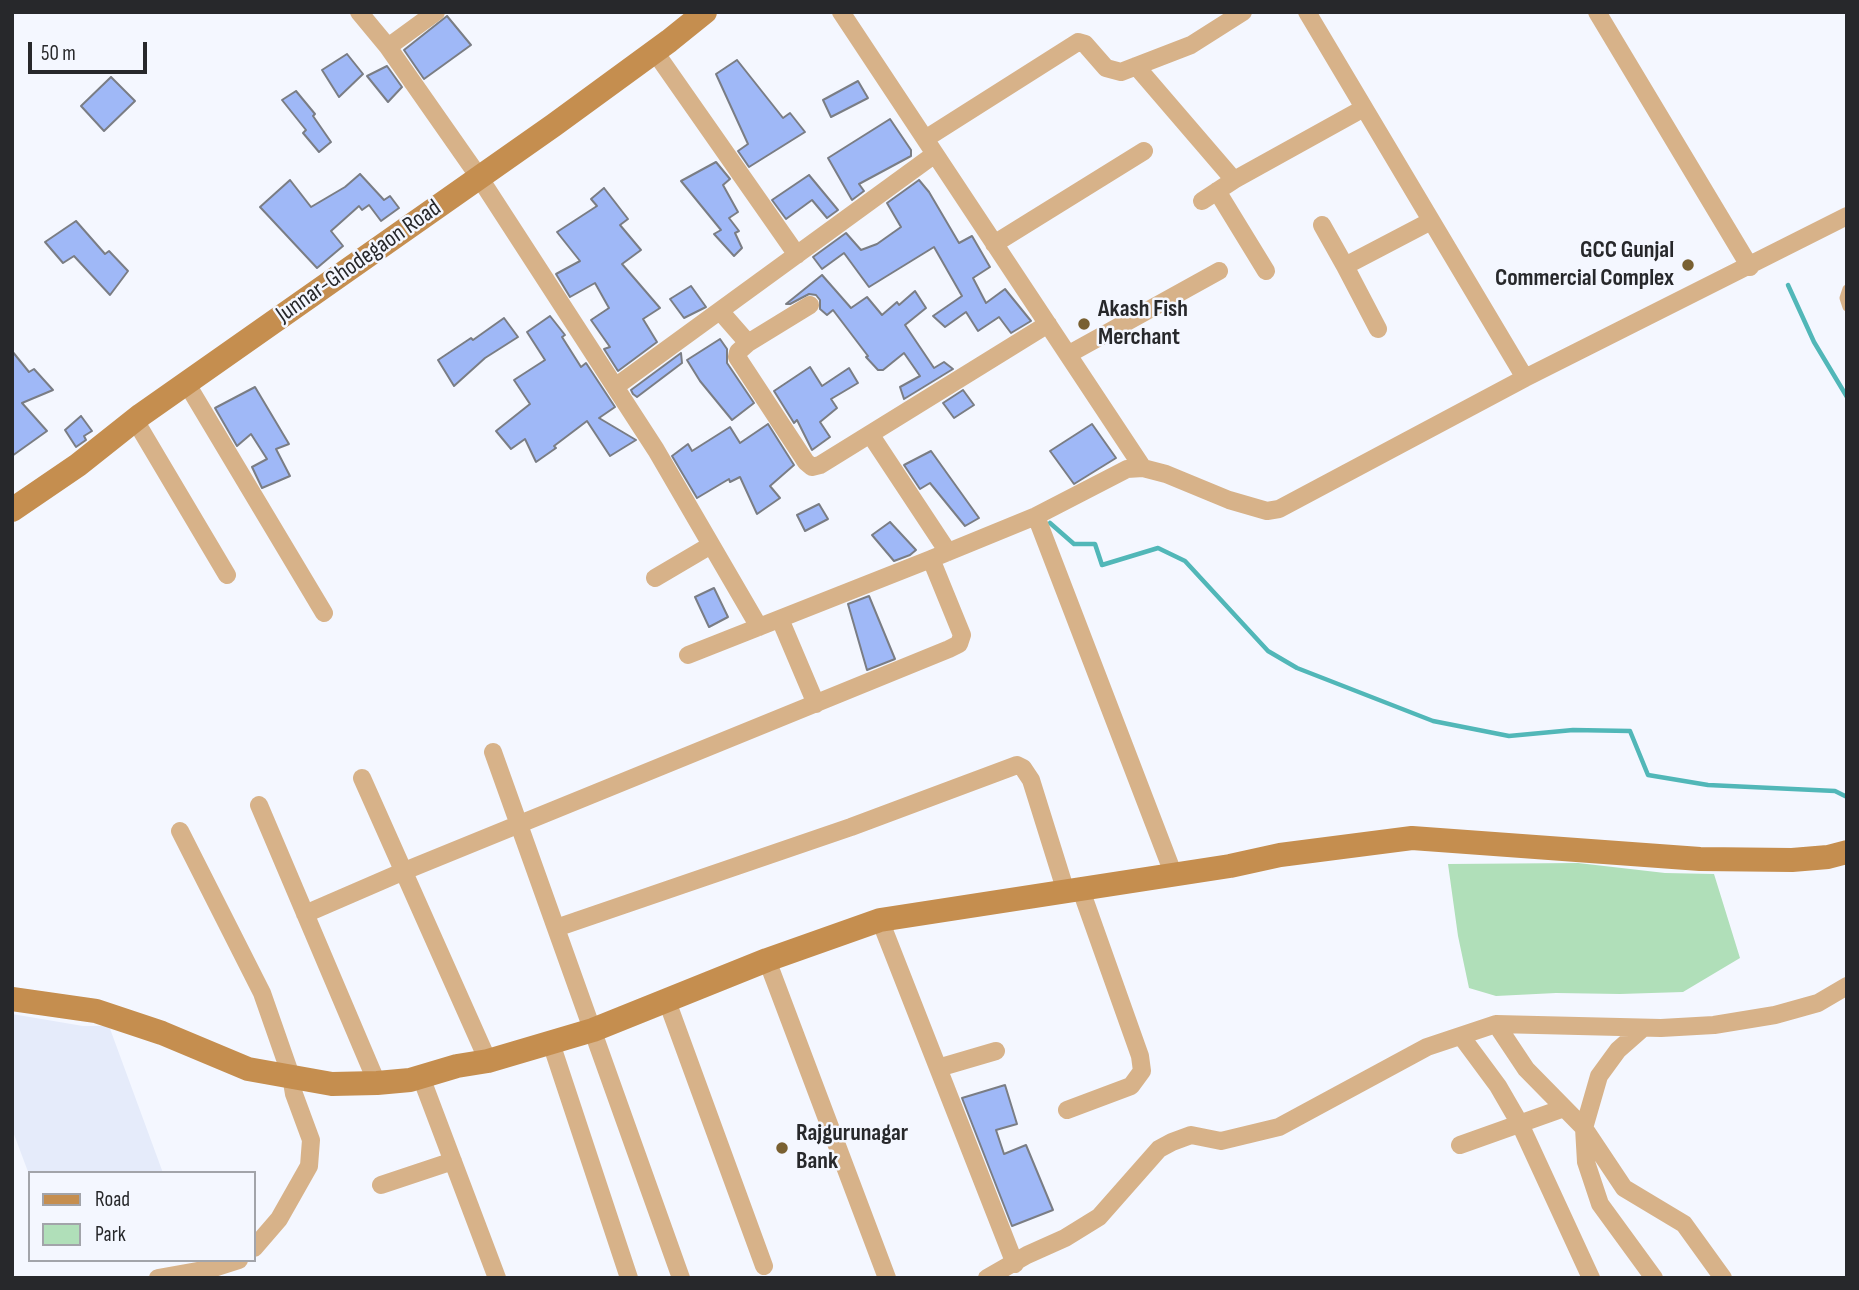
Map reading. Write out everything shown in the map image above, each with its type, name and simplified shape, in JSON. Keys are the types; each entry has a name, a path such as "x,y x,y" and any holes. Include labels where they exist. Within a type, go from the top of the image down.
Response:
{"street":[{"path":"359,12 388,47 480,177 656,450 759,627"},
{"path":"388,47 436,12"},
{"name":"Junnar-Ghodegaon Road","path":"16,502 78,465 135,420 655,52 705,12"},
{"path":"841,12 1143,468"},
{"path":"615,387 797,255 930,146 1077,41 1086,44 1106,68 1121,72 1191,45 1243,12"},
{"path":"1307,12 1525,379"},
{"path":"1597,12 1750,267"},
{"path":"655,52 797,255"},
{"path":"1136,66 1234,180"},
{"path":"1266,271 1209,196 1364,108"},
{"path":"994,244 1144,151"},
{"path":"688,655 1036,516 1127,468 1143,468 1166,474 1229,500 1267,511 1279,509 1525,379 1847,216"},
{"path":"1345,266 1431,221"},
{"path":"1322,225 1378,329"},
{"path":"1069,354 1219,271"},
{"path":"810,305 748,343 738,352 737,357 806,463 812,467 1048,324"},
{"path":"720,311 748,343"},
{"path":"187,384 324,613"},
{"path":"135,420 227,575"},
{"path":"305,914 959,644 962,635 939,556 870,434"},
{"path":"1036,516 1173,873"},
{"path":"655,578 711,545"},
{"path":"780,619 816,704"},
{"path":"493,752 681,1278"},
{"path":"556,928 850,827 1017,765 1023,768 1031,780 1140,1056 1142,1071 1131,1086 1067,1110"},
{"path":"362,778 488,1061"},
{"path":"259,805 377,1083"},
{"path":"180,831 262,993 311,1140 309,1166 279,1219 256,1246"},
{"path":"12,999 96,1011 162,1033 248,1069 332,1083 377,1083 421,1077 457,1066 488,1061 593,1030 767,960 880,920 1230,866 1280,855 1412,838 1700,859 1792,860 1828,857 1847,852"},
{"path":"880,920 1014,1264"},
{"path":"767,960 887,1278"},
{"path":"987,1278 1027,1255 1065,1238 1099,1217 1159,1149 1171,1142 1191,1135 1221,1141 1279,1127 1427,1047 1496,1024 1643,1028 1714,1025 1775,1015 1818,1003 1847,986"},
{"path":"667,1001 764,1266"},
{"path":"1496,1024 1526,1069 1584,1128 1624,1188 1685,1224 1723,1278"},
{"path":"1643,1028 1618,1050 1599,1076 1584,1128 1586,1162 1600,1204 1654,1278"},
{"path":"1461,1036 1498,1086 1520,1124 1591,1278"},
{"path":"551,1043 629,1278"},
{"path":"938,1068 996,1051"},
{"path":"421,1077 497,1278"},
{"path":"1460,1145 1564,1108"},
{"path":"381,1185 453,1161"},
{"path":"158,1278 233,1262"}],"lane":[{"path":"1847,289 1844,298 1847,307"}],"shaded area":[{"path":"12,1014 83,1026 109,1026 162,1171 28,1172 12,1129"}],"green space":[{"path":"1578,863 1665,873 1714,874 1740,958 1683,992 1496,996 1469,988 1458,936 1448,864"}],"building":[{"path":"447,16 471,45 424,79 404,50"},
{"path":"347,54 363,74 339,97 322,70"},
{"path":"737,60 783,118 790,113 805,132 749,167 738,151 748,144 716,74"},
{"path":"387,66 402,87 388,102 367,76"},
{"path":"111,77 135,101 104,131 81,106"},
{"path":"858,81 868,98 831,117 823,100"},
{"path":"296,91 315,114 313,116 331,142 319,152 303,133 306,130 282,100"},
{"path":"890,119 911,150 911,156 859,184 864,191 852,200 828,158"},
{"path":"716,162 730,179 723,185 738,212 729,218 739,231 735,233 742,248 734,256 714,234 721,230 681,181"},
{"path":"360,174 384,200 390,196 399,208 381,221 369,205 362,210 359,206 331,231 343,246 317,268 260,207 290,180 311,207 345,187"},
{"path":"809,175 838,210 827,218 812,200 786,219 772,200"},
{"path":"919,180 959,243 972,236 990,267 973,278 986,303 1005,289 1031,321 1011,333 999,317 978,331 966,312 945,327 933,316 962,296 934,247 869,287 844,253 822,269 813,257 846,233 861,250 877,244 901,227 887,203"},
{"path":"604,188 628,219 620,225 641,250 622,264 660,308 643,319 657,342 618,371 604,349 610,347 591,320 609,308 595,283 570,297 556,274 580,261 557,232 597,206 591,199"},
{"path":"76,221 105,254 109,251 128,271 110,295 74,256 63,263 45,242"},
{"path":"822,275 851,308 867,297 882,315 915,291 926,308 905,325 934,368 944,362 953,369 904,399 900,387 920,376 904,353 883,370 878,370 833,310 827,315 820,309 820,300 816,295 809,294 786,304"},
{"path":"691,286 706,307 684,318 670,299"},
{"path":"550,316 565,335 562,337 581,367 586,363 615,407 599,418 636,440 610,456 587,421 536,462 525,439 511,449 496,431 530,404 514,380 545,360 527,332"},
{"path":"504,318 518,337 485,358 454,386 438,360"},
{"path":"720,339 727,349 727,363 754,403 732,420 700,381 687,360"},
{"path":"12,351 29,372 34,369 53,390 22,403 47,431 12,456"},
{"path":"681,353 682,363 637,397 633,394 631,390"},
{"path":"810,367 822,386 849,368 858,383 831,399 837,408 820,422 830,437 812,450 797,420 794,423 774,391"},
{"path":"255,387 289,444 276,449 290,476 262,488 252,467 267,459 251,434 237,446 215,408"},
{"path":"963,390 974,405 954,418 943,403"},
{"path":"81,416 92,431 84,436 86,440 76,447 65,430"},
{"path":"768,424 794,465 770,486 780,498 757,514 740,477 730,482 729,479 697,498 672,456 688,444 692,451 730,427 740,443"},
{"path":"1092,424 1116,458 1074,484 1050,451"},
{"path":"931,451 979,518 965,526 930,483 920,489 904,465"},
{"path":"819,504 828,519 805,531 797,515"},
{"path":"890,522 916,550 894,561 872,535"},
{"path":"714,588 728,617 709,627 695,597"},
{"path":"869,596 895,659 867,670 848,604"},
{"path":"1005,1085 1017,1124 996,1130 1004,1154 1026,1145 1053,1210 1012,1226 962,1098"}],"waterway":[{"path":"1788,285 1814,342 1847,397"},
{"path":"1050,523 1074,544 1095,544 1102,565 1158,548 1185,561 1268,651 1297,668 1433,721 1509,736 1573,730 1630,731 1648,775 1708,785 1835,791 1847,797"}],"place":[{"name":"GCC Gunjal Commercial Complex","path":"1688,265"},
{"name":"Akash Fish Merchant","path":"1084,324"},
{"name":"Rajgurunagar Bank","path":"782,1148"}]}
